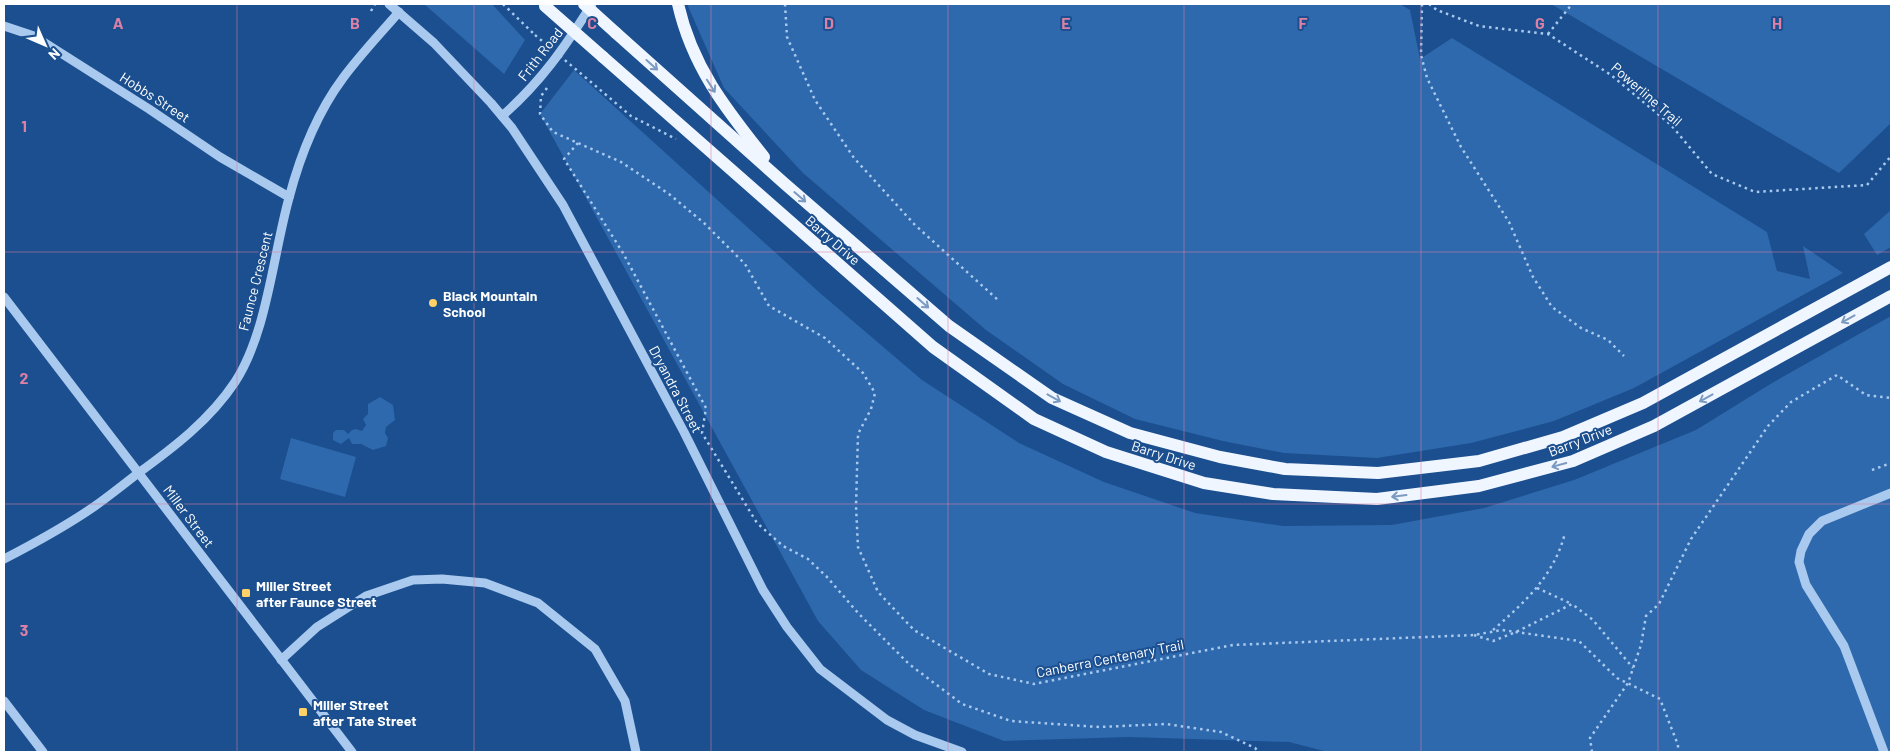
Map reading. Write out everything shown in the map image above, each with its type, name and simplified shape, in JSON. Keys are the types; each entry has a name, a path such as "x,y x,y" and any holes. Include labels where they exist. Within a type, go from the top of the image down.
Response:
{"main road":[{"name":"Barry Drive","path":"584,4 785,184 949,326 1052,398 1130,433 1220,457 1285,469 1378,473 1479,461 1563,437 1643,403 1891,267"},
{"path":"678,4 689,43 708,82 733,118 785,184"},
{"name":"Barry Drive","path":"543,5 933,347 1034,419 1106,452 1204,483 1273,494 1377,499 1479,486 1573,461 1654,426 1891,296"}],"street":[{"name":"Dryandra Street","path":"389,4 459,68 502,116 523,143 563,205 684,432 764,590 787,627 820,669 887,720 915,734 962,752"},
{"name":"Frith Road","path":"502,116 534,87 547,71 592,4"},
{"name":"Faunce Crescent","path":"4,560 94,507 181,442 216,407 236,381 257,336 289,198 300,160 323,111 343,78 399,12"},
{"name":"Hobbs Street","path":"4,26 34,36 149,109 220,157 289,198"},
{"name":"Miller Street","path":"4,297 352,752"},
{"path":"1884,752 1844,646 1806,585 1799,562 1800,551 1809,534 1822,521 1891,493"},
{"path":"281,660 318,627 366,596 413,580 442,579 485,583 538,603 595,649 625,701 636,752"},
{"path":"5,706 42,752"}],"path":[{"path":"370,11 375,4"},
{"path":"503,4 535,35 631,116 683,143"},
{"path":"785,4 787,37 815,100 854,158 915,225 998,300"},
{"path":"1422,4 1421,55 1427,78 1461,147 1509,222 1532,277 1552,308 1581,328 1608,340 1624,356"},
{"name":"Powerline Trail","path":"1429,4 1437,10 1479,26 1548,34 1611,75 1664,119 1712,174 1755,192 1867,185 1891,156"},
{"path":"1548,34 1572,4"},
{"path":"564,66 569,58"},
{"name":"Canberra Centenary Trail","path":"549,86 541,96 540,114 553,132 621,162 670,194 704,223 745,264 770,306 825,338 863,373 875,393 870,409 858,434 856,506 858,547 878,592 914,630 989,674 1034,684 1233,645 1474,635 1491,631 1516,632 1579,641 1618,678 1660,699 1678,745 1678,752"},
{"path":"578,143 564,160 623,253 706,408 702,433 757,523 783,546 808,559 827,576 858,613 909,664 962,704 1011,721 1100,727 1166,724 1221,732 1255,748 1259,752"},
{"path":"1592,752 1590,738 1628,683 1641,645 1646,616 1659,604 1691,539 1768,426 1791,402 1838,375 1866,395 1891,398"},
{"path":"1872,470 1891,463"},
{"path":"1491,631 1537,588 1561,549 1565,533"},
{"path":"1537,588 1572,604 1593,620 1633,668"},
{"path":"1474,635 1493,641 1516,632 1572,604"}],"shaded area":[{"path":"424,4 492,4 525,40 504,74"},
{"path":"687,4 1400,4 1410,10 1420,59 1452,38 1767,232 1777,271 1810,279 1803,246 1843,273 1634,388 1554,421 1471,443 1377,458 1284,453 1223,441 1135,419 1063,384 986,330 803,173 724,88"},
{"path":"1551,4 1891,4 1891,123 1839,173"},
{"path":"574,70 820,293 922,380 1019,443 1104,482 1195,513 1283,526 1392,525 1484,508 1574,480 1696,430 1772,383 1891,316 1891,752 1328,752 1289,742 1129,737 1004,741 924,710 861,670 818,621 540,114"},
{"path":"1891,210 1891,247 1877,255 1864,234"},
{"path":"380,397 393,405 395,420 386,427 385,433 388,438 386,446 373,450 361,444 352,444 349,438 341,444 333,440 333,433 336,430 344,430 348,434 356,429 362,431 366,425 363,419 368,414 368,404"},
{"path":"291,438 356,457 345,497 280,479"}],"place":[{"name":"Black Mountain School","path":"433,303"},
{"name":"Miller Street after Faunce Street","path":"246,593"},
{"name":"Miller Street after Tate Street","path":"303,712"}]}
